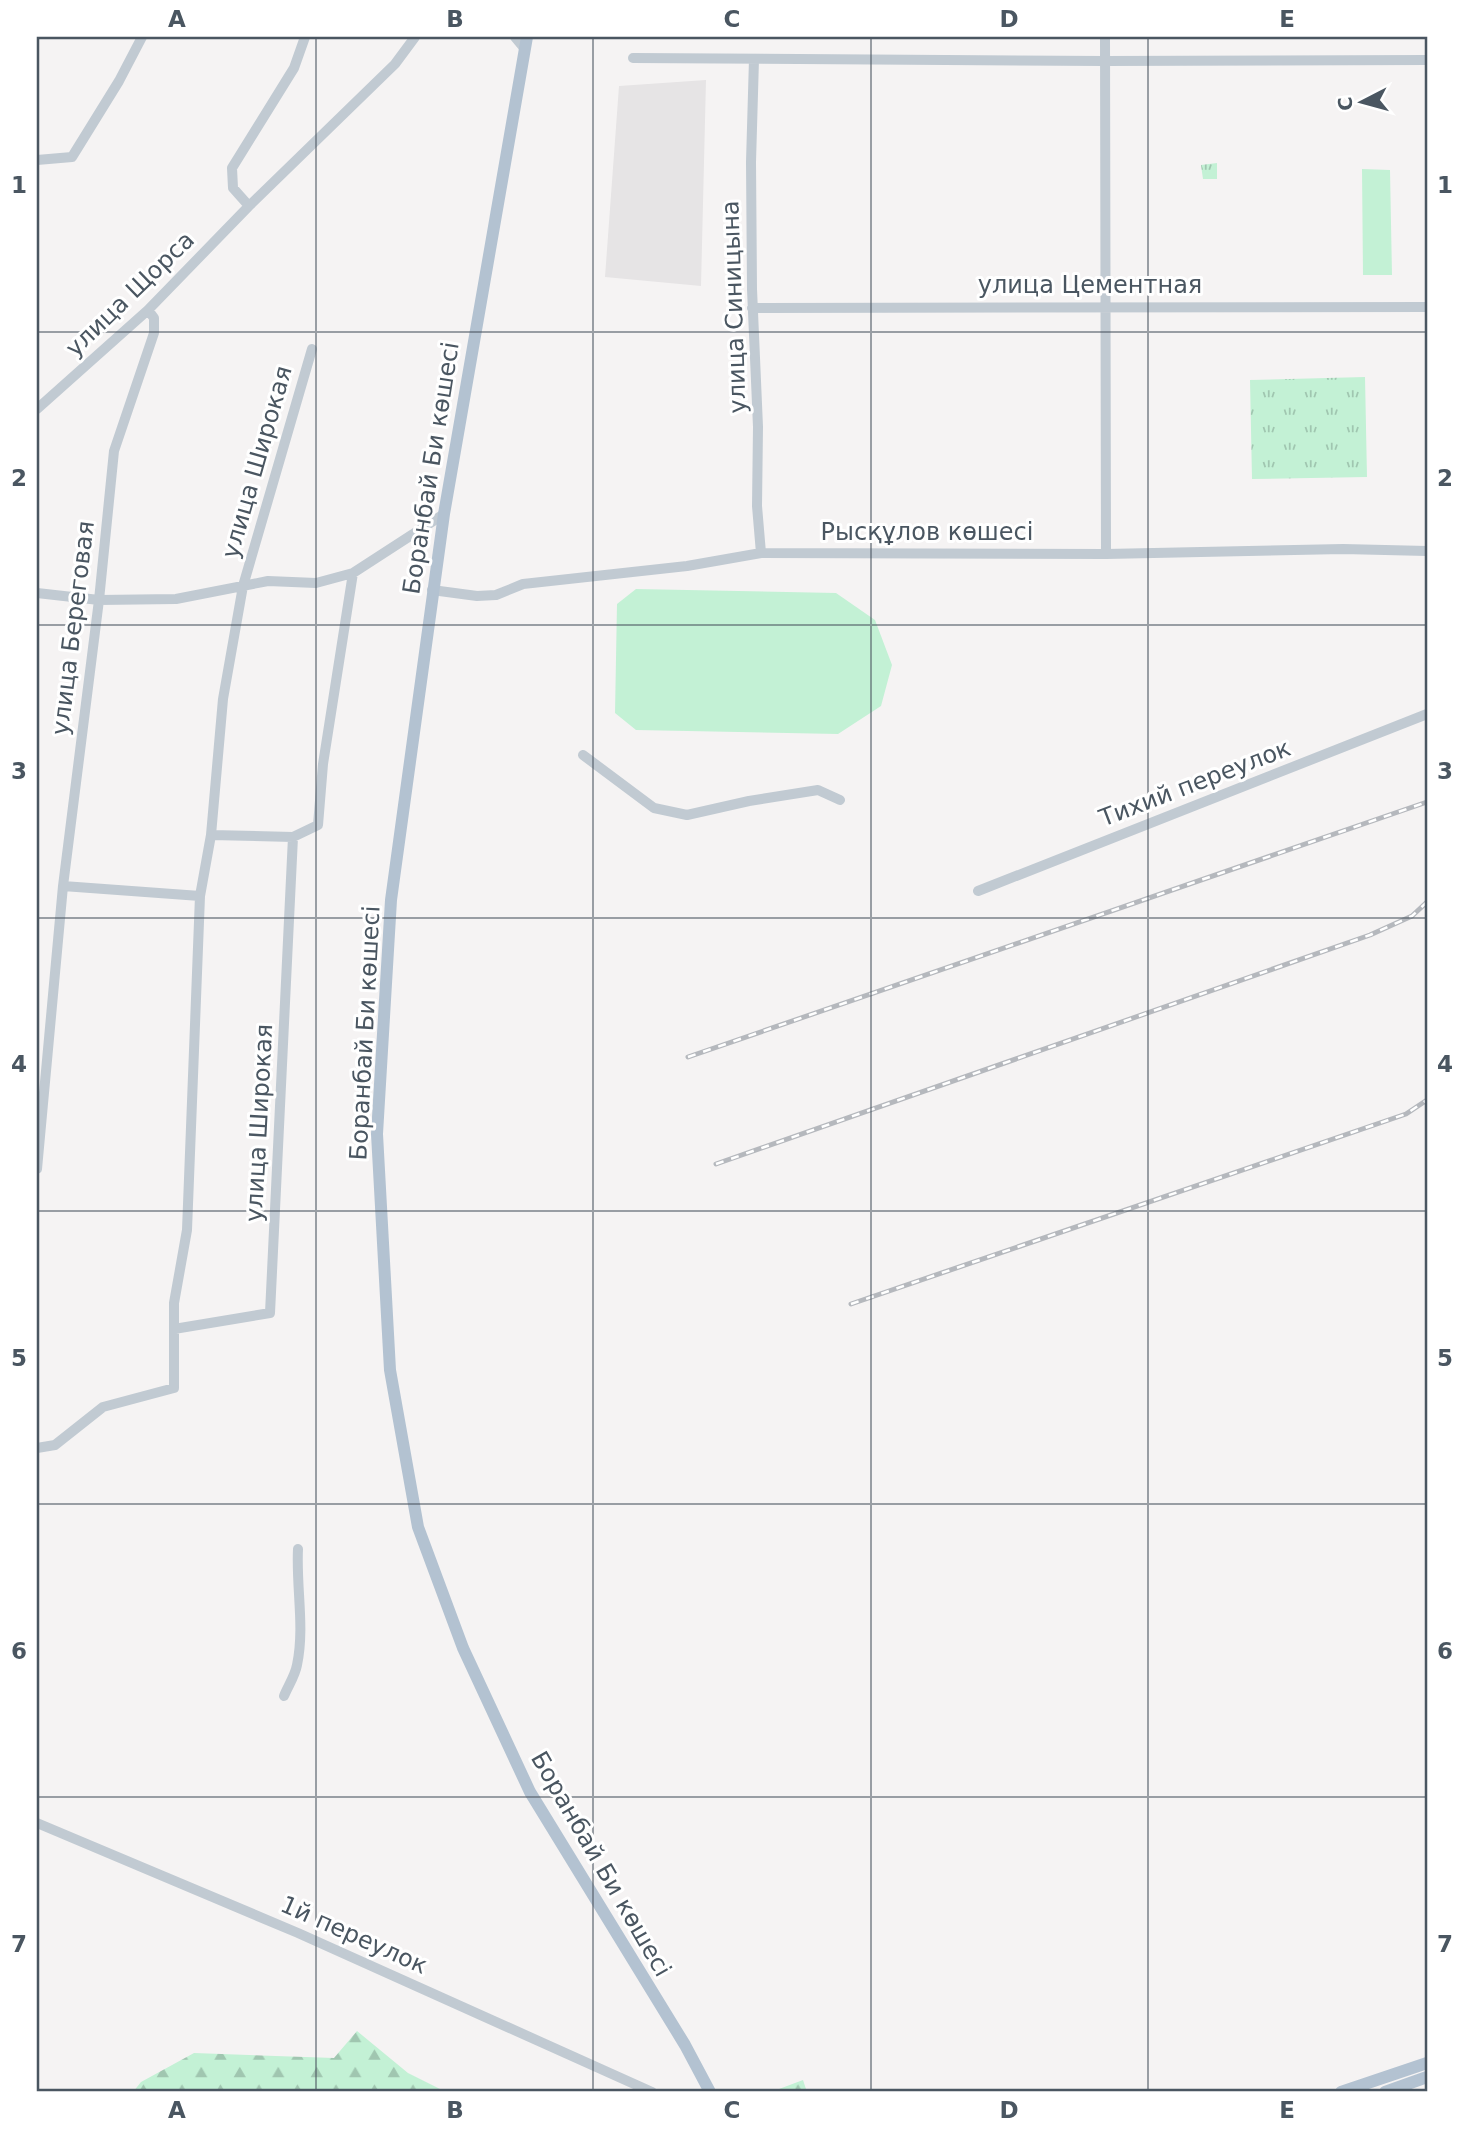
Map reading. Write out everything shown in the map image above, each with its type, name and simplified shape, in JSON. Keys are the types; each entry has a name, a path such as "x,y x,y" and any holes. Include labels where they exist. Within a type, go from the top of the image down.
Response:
{"main road":[{"name":"Боранбай Би көшесі","path":"526,43 432,590 391,900 377,1134 390,1370 418,1527 463,1647 530,1792 685,2045 710,2092"},
{"path":"1341,2092 1427,2063"},
{"path":"1385,2092 1427,2077"}],"street":[{"path":"37,160 72,158 120,81 142,37"},
{"path":"249,206 233,188 232,168 294,68 305,37"},
{"name":"улица Щорса","path":"37,409 148,310 249,206 395,64 415,37"},
{"path":"515,37 526,43"},
{"path":"1105,37 1106,554"},
{"path":"634,58 1427,60"},
{"name":"улица Синицына","path":"754,59 751,162 752,309 758,427 757,506 761,553"},
{"name":"улица Цементная","path":"752,309 1427,307"},
{"name":"улица Береговая","path":"37,1169 62,886 99,600 114,451 155,333 155,318 148,310"},
{"name":"улица Широкая","path":"37,1448 55,1445 103,1408 174,1388 174,1303 187,1230 200,896 211,835 223,699 243,586 312,349"},
{"name":"улица Широкая","path":"37,593 99,600 176,599 268,581 316,583 353,573 444,514"},
{"name":"Рысқұлов көшесі","path":"432,590 477,596 496,595 523,584 687,566 761,553 1106,554 1343,549 1427,551"},
{"path":"211,835 293,838 318,825 323,764 353,573"},
{"name":"Тихий переулок","path":"978,891 1427,714"},
{"path":"583,755 654,808 687,815 749,801 818,790 840,800"},
{"name":"улица Широкая","path":"174,1329 270,1313 293,838"},
{"path":"62,886 200,896"},
{"path":"284,1696 297,1668 301,1629 298,1549"},
{"name":"1й переулок","path":"37,1823 263,1917 652,2092"}],"shaded area":[{"path":"706,80 701,286 605,277 619,86"}],"green space":[{"path":"1217,163 1217,179 1203,179 1201,165"},
{"path":"1362,169 1390,170 1392,275 1363,275"},
{"path":"1365,377 1367,477 1252,479 1250,380"},
{"path":"636,589 836,593 875,620 892,665 881,706 838,734 636,730 615,713 617,604"},
{"path":"357,2031 408,2073 446,2092 133,2092 141,2082 194,2053 334,2058"},
{"path":"803,2080 807,2092 771,2092"}],"railway":[{"path":"688,1057 1427,802"},
{"path":"716,1164 1370,935 1412,916 1427,902"},
{"path":"851,1304 1406,1114 1427,1100"}]}
